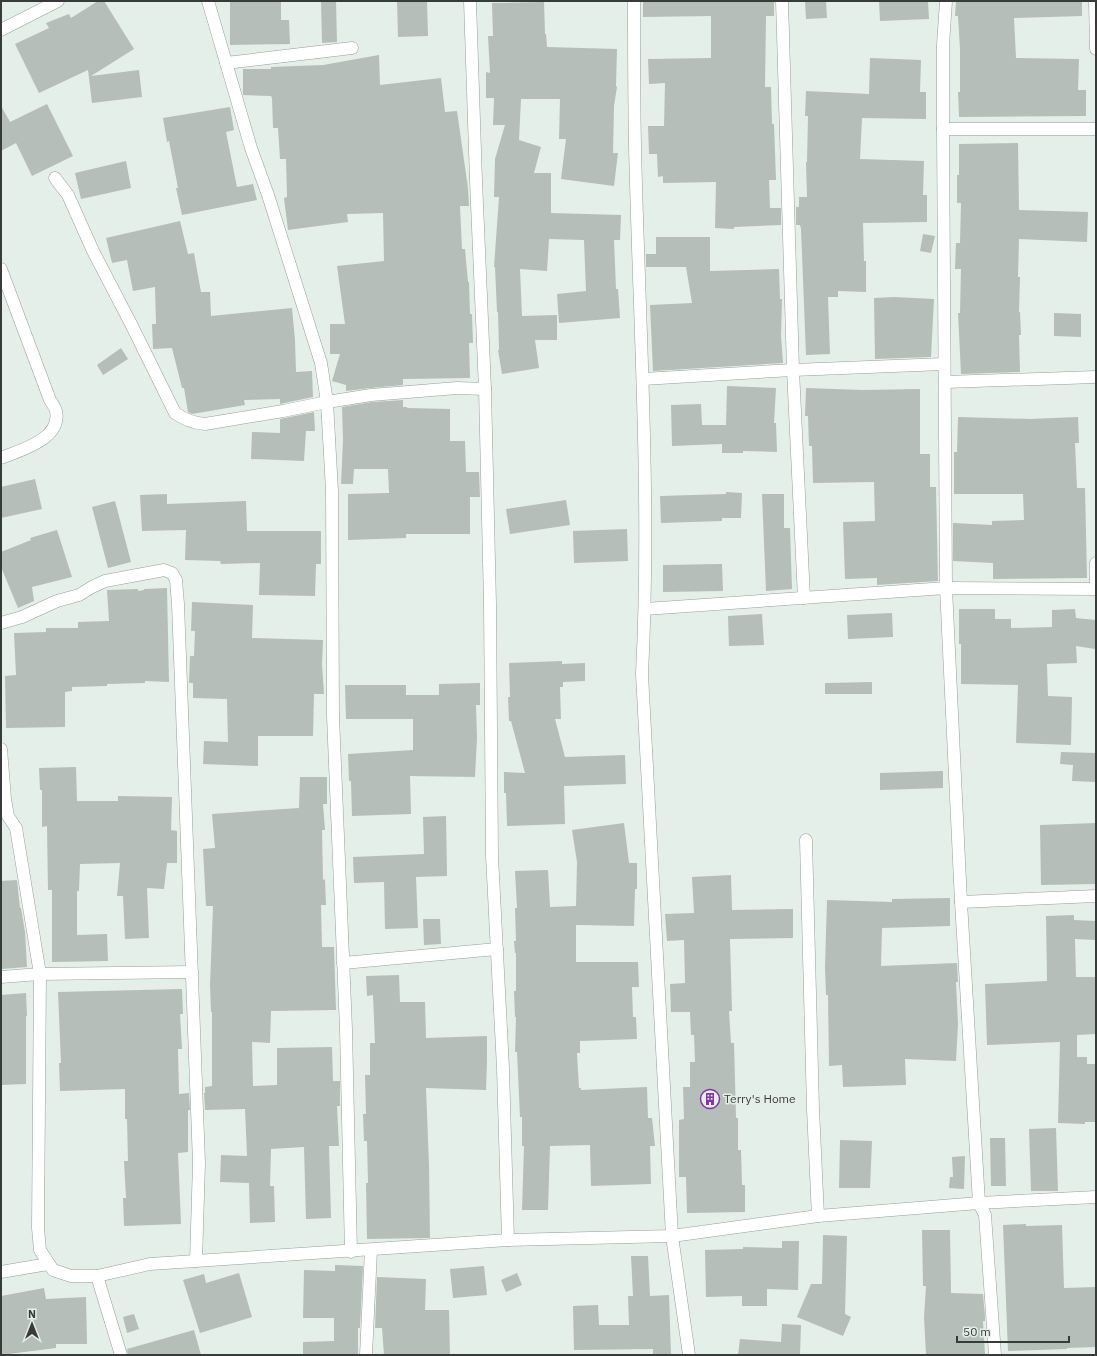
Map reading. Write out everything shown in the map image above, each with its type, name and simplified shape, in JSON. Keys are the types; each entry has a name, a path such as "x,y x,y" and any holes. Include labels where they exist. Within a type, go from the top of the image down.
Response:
{"street":[{"path":"1,30 58,1"},
{"path":"208,1 251,148 268,195 321,363 327,402 332,491 332,716 346,1029 351,1252"},
{"path":"470,1 490,604 492,856 503,1068 508,1240"},
{"path":"634,1 635,146 643,379 645,609 642,674 672,1236 689,1355"},
{"path":"782,1 793,370 804,598"},
{"path":"946,1 943,45 946,588 961,902 979,1203 985,1215 995,1355"},
{"path":"1095,1 1096,49"},
{"path":"226,63 352,48"},
{"path":"943,129 1096,129"},
{"path":"55,178 68,195 93,251 132,324 175,413 184,420 205,424 283,412 327,402 371,395 456,388 484,389"},
{"path":"1,269 50,400 56,410 54,429 42,440 1,458"},
{"path":"643,379 793,370 944,364"},
{"path":"946,382 1096,377"},
{"path":"645,609 946,588 1096,589 1096,563"},
{"path":"1,623 22,617 57,602 79,595 105,581 164,570 172,573 176,580 199,1163 196,1261"},
{"path":"1,749 5,817 16,828 40,974 38,1228 40,1250 53,1270 71,1276 97,1276 150,1264 351,1252 508,1240 672,1236 818,1216 979,1203 1096,1197"},
{"path":"806,840 813,1109 818,1216"},
{"path":"961,902 1096,896"},
{"path":"343,963 497,949"},
{"path":"1,977 40,974 192,972"},
{"path":"366,1355 371,1250"},
{"path":"1,1272 48,1264"},
{"path":"97,1276 121,1355"}],"building":[{"path":"98,1 104,1 134,49 91,76 139,70 142,97 92,103 88,70 39,93 15,44 49,28 46,23 69,14 71,18"},
{"path":"230,1 281,1 281,20 289,20 290,44 230,45"},
{"path":"321,1 336,1 337,42 322,43"},
{"path":"397,1 427,1 428,36 398,37"},
{"path":"643,1 774,1 774,16 766,16 765,87 771,87 772,124 774,124 776,180 769,180 770,208 781,208 781,225 734,227 734,229 715,228 716,182 663,183 663,176 658,177 657,154 649,154 648,126 664,126 665,83 649,84 648,59 711,58 711,16 643,17"},
{"path":"805,1 826,1 827,18 806,19"},
{"path":"879,1 928,1 929,19 880,21"},
{"path":"956,1 1082,1 1082,16 1014,18 1016,58 1079,59 1078,90 1086,90 1086,116 959,117 958,92 960,92 960,49 958,16 955,16"},
{"path":"544,2 547,47 617,49 617,87 614,106 613,153 618,153 614,186 561,179 566,139 559,139 560,99 521,99 519,140 541,147 534,173 551,173 551,213 621,215 620,240 614,240 616,289 618,289 620,318 559,323 557,294 586,291 584,240 549,239 547,271 520,269 522,316 557,315 557,340 535,340 539,368 502,374 498,350 498,312 494,267 499,197 494,197 495,159 505,125 493,125 494,98 486,98 486,72 490,73 488,36 493,36 492,3"},
{"path":"379,55 380,85 441,78 445,112 457,111 468,188 469,206 460,206 462,249 465,249 469,282 470,314 472,314 473,343 469,343 470,378 403,379 403,385 346,391 346,385 332,381 340,354 330,354 330,324 345,324 337,266 384,261 383,213 347,214 348,222 288,230 284,198 287,197 286,159 280,159 278,128 273,128 272,98 271,96 243,95 243,69 271,69 271,67 323,65"},
{"path":"870,58 921,60 920,92 926,92 926,119 862,118 860,159 924,161 923,195 927,195 927,222 863,223 864,261 866,261 866,292 838,291 838,297 828,297 830,354 806,355 801,229 800,225 796,225 796,207 799,207 799,197 807,197 806,162 808,116 805,116 806,91 869,94"},
{"path":"47,104 73,156 32,176 16,143 1,151 1,106 10,122"},
{"path":"230,107 234,130 226,132 237,187 253,184 257,200 182,215 176,188 178,188 169,141 167,142 163,118"},
{"path":"1018,143 1019,210 1088,212 1087,242 1019,239 1018,277 1020,277 1020,372 961,374 958,313 960,313 961,269 955,269 956,243 960,243 961,203 957,203 959,144"},
{"path":"126,161 131,188 81,199 75,173"},
{"path":"180,221 188,254 194,253 201,292 210,292 211,316 292,308 296,372 312,371 313,397 280,404 280,399 244,400 245,405 192,414 188,412 184,388 182,388 172,348 153,349 152,324 156,324 155,287 133,291 127,260 112,263 106,238"},
{"path":"923,234 935,236 931,253 920,251"},
{"path":"656,237 710,237 710,271 779,269 780,299 782,299 781,336 783,363 653,371 650,305 692,303 686,267 646,267 646,254 656,254"},
{"path":"894,297 934,299 931,357 875,359 874,298"},
{"path":"1054,313 1081,314 1081,337 1054,336"},
{"path":"121,348 128,359 103,375 97,365"},
{"path":"727,386 776,388 774,423 776,423 777,452 743,451 743,453 722,453 722,444 672,446 671,405 701,404 702,425 726,425"},
{"path":"806,388 863,390 920,389 920,454 930,454 930,487 936,487 938,581 877,585 877,578 845,579 843,522 875,521 874,482 813,483 812,446 809,446 808,416 805,416"},
{"path":"403,400 403,407 407,408 450,409 450,441 465,441 466,472 479,472 480,497 470,497 470,534 406,534 406,538 348,540 348,494 389,493 388,469 354,469 353,484 341,484 343,440 342,407 372,402"},
{"path":"314,412 315,431 306,431 304,461 251,459 252,432 280,433 280,419"},
{"path":"958,417 1030,419 1078,417 1079,443 1075,443 1077,488 1085,488 1087,578 993,579 993,563 953,561 953,523 992,525 992,521 1024,520 1023,494 954,494 954,452 957,452"},
{"path":"35,479 42,509 1,518 1,487"},
{"path":"726,492 742,493 741,518 722,518 722,521 661,523 660,496 726,494"},
{"path":"167,494 167,504 246,501 247,531 321,531 321,564 316,564 315,596 259,595 260,563 221,564 220,561 185,560 186,530 142,531 140,495"},
{"path":"762,494 784,494 784,528 790,528 792,589 766,591"},
{"path":"566,500 570,525 510,534 506,509"},
{"path":"115,501 131,562 108,568 92,507"},
{"path":"627,529 628,561 574,563 573,531"},
{"path":"57,530 72,577 32,587 34,601 18,608 1,567 1,552 31,540 30,538"},
{"path":"722,564 723,591 663,592 663,565"},
{"path":"167,588 169,682 145,681 145,683 72,687 72,691 65,692 65,727 6,728 5,676 16,675 14,633 46,632 46,628 78,628 78,622 109,621 107,590 138,589 138,591 144,589"},
{"path":"192,602 253,605 252,638 323,640 322,664 324,694 314,694 313,736 258,736 258,766 203,764 204,741 228,742 227,699 193,698 193,683 189,683 190,656 194,656 195,631 191,631"},
{"path":"959,609 995,609 995,619 1011,619 1011,628 1052,627 1052,610 1075,609 1076,618 1096,620 1095,649 1076,646 1077,663 1047,664 1048,696 1072,697 1071,745 1016,743 1018,685 961,684"},
{"path":"892,613 893,637 848,639 847,615"},
{"path":"762,614 764,645 729,646 728,616"},
{"path":"562,661 562,664 585,663 585,681 563,682 563,687 560,687 561,719 555,719 565,757 625,755 626,784 564,786 565,824 507,826 504,772 525,773 511,721 509,721 509,663"},
{"path":"872,682 872,694 825,694 825,683"},
{"path":"480,683 480,705 476,705 477,738 475,777 410,776 411,814 352,816 351,781 349,781 348,754 413,750 413,719 346,719 345,685 406,685 406,695 439,695 439,684"},
{"path":"1061,752 1096,753 1096,782 1072,781 1073,765 1060,764"},
{"path":"76,767 77,801 118,801 118,796 172,797 171,830 177,831 177,863 167,863 164,889 147,888 149,938 125,939 123,896 117,896 120,863 80,864 79,891 77,891 77,935 107,934 108,961 52,962 52,890 48,890 47,826 42,827 42,790 40,790 39,768"},
{"path":"943,771 943,788 880,790 880,773"},
{"path":"300,777 327,777 327,804 323,804 325,830 322,830 323,880 325,879 326,905 321,905 322,947 334,947 336,1010 271,1011 270,1043 252,1042 253,1086 277,1085 277,1048 332,1047 333,1081 340,1081 340,1106 337,1106 339,1146 329,1146 331,1218 306,1219 304,1147 271,1149 270,1186 274,1186 275,1222 250,1223 249,1183 220,1182 221,1155 247,1156 245,1109 205,1110 205,1087 212,1086 212,1012 210,985 213,906 206,906 203,849 215,848 212,814 299,808"},
{"path":"446,816 447,876 416,877 418,928 385,929 384,882 354,883 353,857 424,854 423,817"},
{"path":"624,823 629,863 637,863 637,889 635,889 634,926 576,925 576,962 638,962 639,987 632,987 633,1017 636,1017 637,1039 580,1041 580,1053 577,1053 579,1088 581,1088 581,1090 647,1087 648,1118 652,1118 655,1146 650,1146 651,1184 591,1186 590,1145 550,1146 548,1210 522,1210 524,1146 522,1146 522,1117 520,1117 517,1052 515,1052 516,1017 514,991 516,991 516,953 514,941 516,941 515,908 517,908 515,871 548,870 550,907 576,906 577,862 572,830"},
{"path":"1096,823 1096,884 1041,885 1040,825"},
{"path":"731,875 732,910 793,909 793,938 730,939 732,1011 729,1011 731,1043 734,1043 738,1150 741,1150 742,1185 745,1185 745,1212 687,1213 686,1177 679,1177 679,1120 684,1119 683,1087 690,1087 690,1062 695,1062 694,1035 691,1035 690,1012 671,1012 670,984 685,983 684,940 667,941 665,914 694,913 692,877"},
{"path":"17,880 20,908 25,932 27,967 1,969 1,881"},
{"path":"950,898 950,926 882,928 881,966 957,963 958,982 956,982 958,1024 956,1061 905,1059 906,1085 843,1087 842,1065 829,1066 828,995 826,995 825,967 827,900 892,902 892,899"},
{"path":"1074,915 1074,920 1096,921 1096,940 1075,939 1076,977 1096,977 1096,1034 1077,1035 1077,1057 1087,1057 1087,1064 1096,1064 1096,1122 1085,1122 1085,1124 1058,1123 1060,1042 987,1045 985,984 1047,981 1046,916"},
{"path":"423,919 440,919 441,944 424,945"},
{"path":"399,975 400,1002 425,1002 426,1038 487,1036 486,1090 426,1088 430,1238 367,1239 367,1141 364,1141 363,1114 366,1114 365,1075 370,1075 370,1043 375,1043 373,995 367,996 366,976"},
{"path":"182,989 183,1014 180,1014 182,1049 178,1049 179,1094 189,1093 190,1110 188,1110 188,1152 178,1153 181,1224 124,1226 123,1198 126,1198 124,1161 128,1161 127,1119 125,1119 125,1089 60,1091 59,1063 61,1063 58,992"},
{"path":"26,993 26,1084 1,1085 1,995"},
{"path":"1056,1128 1058,1191 1031,1191 1029,1129"},
{"path":"990,1138 1005,1138 1006,1186 991,1186"},
{"path":"840,1140 872,1141 870,1188 839,1188"},
{"path":"965,1156 964,1189 949,1188 950,1177 953,1177 952,1157"},
{"path":"1026,1224 1026,1226 1062,1225 1064,1288 1096,1287 1096,1347 1008,1351 1003,1225"},
{"path":"922,1230 950,1230 951,1293 983,1294 985,1317 985,1321 983,1321 985,1354 926,1355 924,1317 926,1286 923,1286"},
{"path":"823,1235 847,1236 845,1314 851,1317 843,1336 797,1317 811,1284 822,1284"},
{"path":"782,1241 799,1241 798,1290 767,1289 767,1306 742,1306 742,1296 706,1297 705,1250 743,1249 743,1247 782,1248"},
{"path":"631,1256 648,1256 650,1296 669,1295 671,1355 653,1355 653,1349 574,1350 573,1306 598,1305 599,1325 629,1325 628,1296 633,1296"},
{"path":"335,1265 363,1266 360,1328 358,1328 358,1355 303,1355 303,1342 334,1341 334,1318 303,1318 304,1270 335,1271"},
{"path":"484,1266 487,1295 453,1298 450,1269"},
{"path":"239,1273 252,1317 200,1333 183,1280 204,1274 206,1283"},
{"path":"517,1273 522,1285 506,1292 501,1280"},
{"path":"377,1277 426,1279 425,1310 449,1310 450,1355 384,1355 382,1328 375,1328"},
{"path":"44,1288 46,1299 86,1297 87,1344 56,1344 56,1348 1,1355 1,1296"},
{"path":"134,1314 139,1329 127,1333 123,1317"},
{"path":"782,1324 801,1325 800,1355 738,1355 740,1339 781,1342"},
{"path":"194,1330 201,1355 128,1355 127,1349"}],"place":[{"name":"Terry's Home","path":"710,1099"}]}
